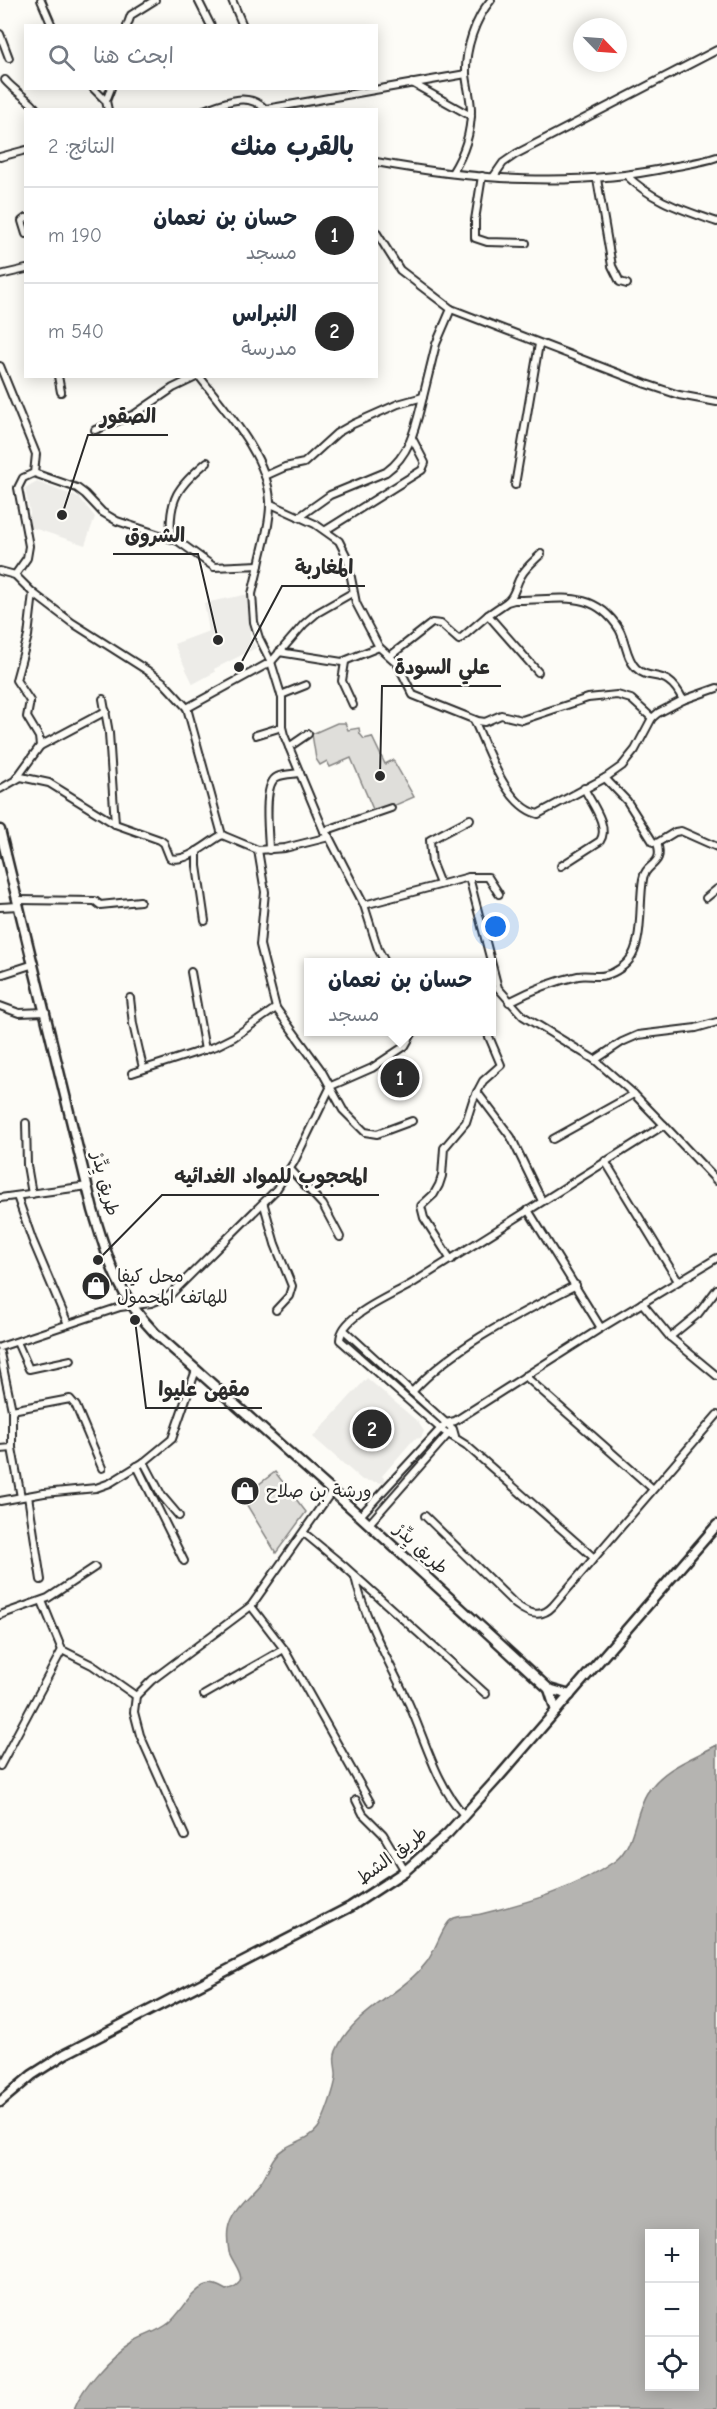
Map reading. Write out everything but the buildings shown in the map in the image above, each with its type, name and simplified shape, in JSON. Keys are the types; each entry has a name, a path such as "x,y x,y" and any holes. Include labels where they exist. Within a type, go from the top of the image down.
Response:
{"street":[{"path":"41,0 51,24"},
{"path":"128,24 131,15 156,0"},
{"path":"198,0 210,24"},
{"path":"232,0 242,24"},
{"path":"452,173 466,145 471,116 466,74 470,42 478,21 491,0"},
{"path":"0,34 9,58"},
{"path":"494,176 503,164 516,154 717,50"},
{"path":"378,89 466,74"},
{"path":"5,80 13,90 36,108"},
{"path":"412,83 471,116"},
{"path":"95,90 106,101 108,108"},
{"path":"106,101 110,90"},
{"path":"272,108 373,90"},
{"path":"211,108 240,99 252,100 264,108"},
{"path":"0,157 24,151"},
{"path":"378,162 482,176 568,180 626,175 717,157"},
{"path":"626,175 654,198 717,222"},
{"path":"482,176 475,220 476,238 488,242 526,243"},
{"path":"597,179 612,266 620,282 627,284"},
{"path":"378,235 400,270 451,309 666,391 717,402"},
{"path":"0,275 24,269"},
{"path":"298,517 330,495 386,472 403,456 412,438 436,344 451,309"},
{"path":"515,485 539,344"},
{"path":"0,366 36,454 34,473"},
{"path":"58,378 61,392"},
{"path":"95,430 135,414 173,388 195,378"},
{"path":"201,378 240,429 265,477 271,504 252,594 254,622 271,662 281,695 282,727 289,747 324,831 364,905 382,958"},
{"path":"265,477 285,467 304,463 337,433 353,424 398,404 423,397"},
{"path":"326,530 422,470 425,463 412,438"},
{"path":"171,538 171,512 182,484 207,462"},
{"path":"15,575 27,558 29,546 18,488 23,478 34,473 77,488 102,512 117,521 184,544 214,567 259,565"},
{"path":"271,504 335,536 343,548 352,593 359,611 379,647 397,663 413,695 474,720 485,722 504,715 522,720 588,698 617,695 631,699 652,718"},
{"path":"390,656 432,622 441,624 459,640 507,602 514,594 524,570 541,554"},
{"path":"0,571 15,575 33,593 71,622 163,682 187,708 222,835"},
{"path":"33,593 28,636 16,680 30,701 27,717 39,737 40,746"},
{"path":"187,708 271,662 295,633 317,613 352,593"},
{"path":"507,602 572,599 584,600 598,606 610,616 620,630 636,668 669,680 683,700"},
{"path":"488,615 538,672"},
{"path":"279,652 345,662 379,647"},
{"path":"345,662 342,681 353,705"},
{"path":"281,695 306,685"},
{"path":"474,720 511,794 523,807 534,813 541,813 605,778 630,758 652,718 667,707 717,688"},
{"path":"104,699 115,824"},
{"path":"16,780 40,746 106,711"},
{"path":"256,735 282,727"},
{"path":"289,747 308,734"},
{"path":"269,850 268,798 272,783 277,777 300,772"},
{"path":"0,789 21,777 49,783 115,824 160,840 173,860 197,851 222,835"},
{"path":"509,1002 566,979 581,975 605,976 620,969 632,956 638,933 643,878 658,860 659,850 657,843 651,840 622,795 605,778"},
{"path":"561,866 600,841 604,836 603,826 584,788"},
{"path":"324,831 391,808"},
{"path":"441,884 432,864 430,840 470,819"},
{"name":"طريق يِدِّرْ","path":"0,830 4,862 12,877 19,903 108,1260 129,1305 155,1333 549,1689 570,1695"},
{"path":"657,843 681,831 717,847"},
{"path":"222,835 258,850 269,850 329,837"},
{"path":"258,850 265,892 260,945 276,1008 331,1086 343,1110 365,1132 377,1134 412,1121"},
{"path":"197,851 197,866 206,921"},
{"path":"0,870 12,877"},
{"path":"469,876 488,958"},
{"path":"364,905 469,876 488,878 499,894"},
{"path":"706,898 717,889"},
{"path":"0,907 19,903 95,901 100,905 140,901"},
{"path":"0,975 34,964"},
{"path":"191,972 205,1050"},
{"path":"496,989 524,1016 595,1060 634,1094 717,1181"},
{"path":"130,998 143,1068"},
{"path":"0,1006 19,1013 46,1012"},
{"path":"132,1073 205,1050 234,1037 276,1008"},
{"path":"595,1060 622,1042 638,1035 696,1028 717,1022"},
{"path":"0,1347 129,1305 151,1303 169,1296 244,1220 264,1205 290,1169 331,1086 372,1068 405,1046 411,1036"},
{"path":"451,1260 424,1218 420,1206 434,1194 439,1185 444,1148 466,1122 483,1081 501,1065 489,1036"},
{"path":"477,1092 511,1137 542,1201"},
{"path":"553,1139 634,1094"},
{"path":"26,1123 27,1165 32,1194"},
{"path":"593,1557 443,1425 340,1340 344,1330 359,1314 451,1260 664,1125"},
{"path":"605,1161 678,1281"},
{"path":"290,1169 322,1205 340,1237"},
{"path":"0,1198 88,1186"},
{"path":"17,1196 32,1239 68,1324"},
{"path":"264,1205 275,1244 292,1286 289,1296 276,1310"},
{"path":"528,1210 601,1328"},
{"path":"360,1516 443,1425 455,1421 601,1328 717,1258"},
{"path":"412,1392 438,1365 492,1330 576,1285"},
{"path":"670,1337 698,1314 717,1289"},
{"path":"642,1303 670,1337 717,1376"},
{"path":"344,1330 412,1392 443,1425"},
{"path":"17,1342 29,1369 71,1360"},
{"path":"0,1353 3,1384 12,1410 12,1448 25,1496 41,1580"},
{"path":"0,1501 96,1488 110,1483 144,1462 172,1439 196,1370"},
{"path":"525,1376 653,1489"},
{"path":"12,1410 70,1399 76,1406 102,1468"},
{"path":"425,1516 515,1604 537,1615 549,1610 717,1415"},
{"path":"369,1524 452,1433 455,1421"},
{"path":"0,1449 12,1448"},
{"path":"144,1462 156,1486 179,1516"},
{"path":"137,1466 184,1561"},
{"path":"185,1836 140,1736 134,1712 136,1696 152,1680 251,1606 332,1491"},
{"name":"طريق الشط","path":"0,2102 18,2085 65,2054 350,1907 405,1871 448,1833 717,1525"},
{"path":"304,1533 486,1694"},
{"path":"0,1615 42,1601 95,1567"},
{"path":"355,1577 361,1601 409,1706 441,1784 464,1815"},
{"path":"42,1601 62,1650 92,1665 136,1696"},
{"path":"251,1606 284,1649 370,1802"},
{"path":"204,1695 284,1649"},
{"path":"0,1766 62,1650"},
{"name":"طريق يِدِّرْ","path":"549,1689 556,1711"},
{"path":"356,1800 363,1814 383,1834 405,1871"}],"shaded area":[{"path":"37,482 80,498 95,517 85,545 27,526 30,513 25,489"},
{"path":"249,594 250,636 256,648 214,669 215,672 193,684 174,644 209,631 204,603"},
{"path":"337,723 345,723 348,730 359,728 364,739 372,737 385,764 393,760 414,797 375,814 351,758 330,767 327,761 320,765 316,759 312,734"},
{"path":"367,1378 418,1422 424,1431 421,1438 414,1439 382,1476 386,1480 383,1483 362,1480 313,1437"},
{"path":"275,1472 306,1512 276,1553 242,1497"},
{"path":"717,1745 717,2409 74,2409 83,2391 107,2363 132,2342 169,2323 198,2290 210,2284 226,2290 239,2283 240,2274 229,2252 228,2244 228,2229 233,2215 261,2182 279,2153 308,2137 318,2128 334,2088 335,2054 344,2037 365,2014 416,1974 433,1952 446,1925 457,1917 478,1915 550,1894 584,1880 615,1861 627,1847 647,1793 662,1776 688,1759"}],"place":[{"name":"الصقور","path":"62,515"},
{"name":"الشروق","path":"218,640"},
{"name":"المغاربة","path":"239,667"},
{"name":"علي السودة","path":"380,776"},
{"name":"حسان بن نعمان","path":"400,1078"},
{"name":"المحجوب للمواد الغدائيه","path":"98,1260"},
{"name":"محل كيفا للهاتف المحمول","path":"96,1286"},
{"name":"مقهى عليوا","path":"135,1320"},
{"name":"النبراس","path":"372,1429"},
{"name":"ورشة بن صلاح","path":"245,1491"}]}
